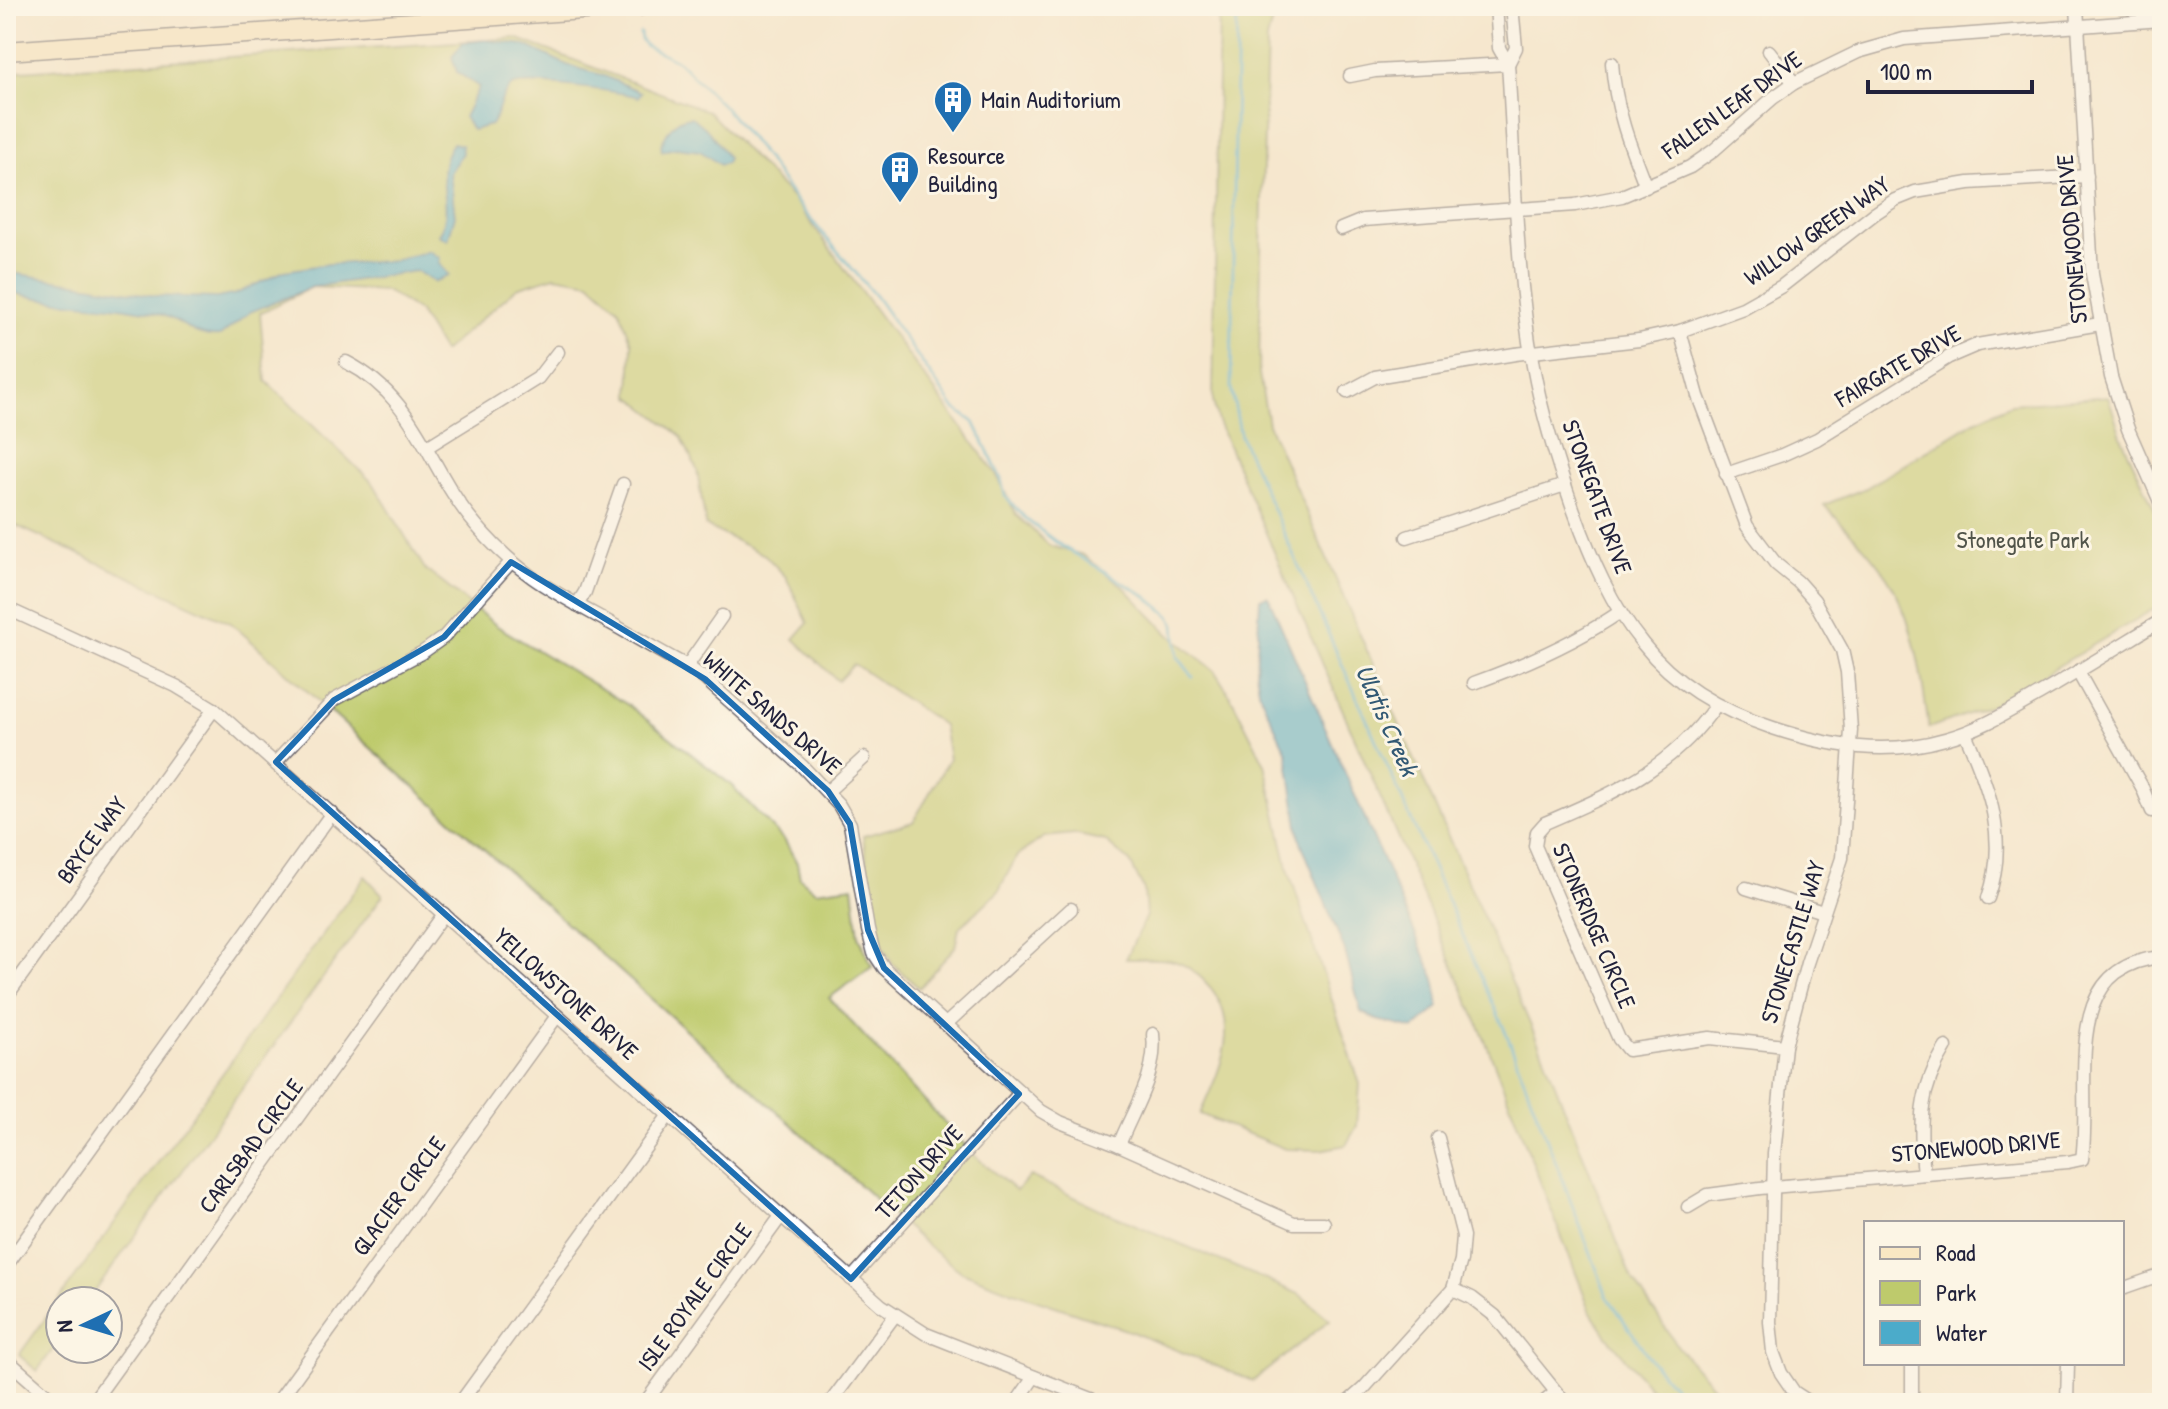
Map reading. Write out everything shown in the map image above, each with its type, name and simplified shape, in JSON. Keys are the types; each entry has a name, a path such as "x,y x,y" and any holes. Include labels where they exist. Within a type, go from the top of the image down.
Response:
{"main road":[{"path":"6,51 638,6"}],"street":[{"name":"STONEGATE DRIVE","path":"1496,6 1499,48 1508,64 1521,277 1530,352 1545,418 1585,542 1603,583 1644,647 1679,679 1716,705 1803,738 1850,747 1911,746 1965,733 1995,719 2162,620"},
{"name":"STONEGATE DRIVE","path":"1508,64 1516,48 1512,6"},
{"name":"STONEWOOD DRIVE","path":"2077,6 2092,274 2100,324 2111,377 2124,416 2162,506"},
{"name":"FALLEN LEAF DRIVE","path":"1341,229 1363,220 1601,201 1646,187 1690,167 1713,151 1794,83 1858,52 1904,39 2162,20"},
{"path":"1769,51 1794,83"},
{"path":"1612,63 1614,93 1621,121 1646,187"},
{"path":"1350,76 1375,71 1508,64"},
{"name":"WILLOW GREEN WAY","path":"1347,392 1375,377 1530,352 1639,340 1680,331 1743,308 1782,286 1874,214 1895,200 1915,192 1953,184 2087,176"},
{"name":"FAIRGATE DRIVE","path":"1726,474 1817,439 1949,357 1977,345 2100,324"},
{"name":"STONECASTLE WAY","path":"1680,331 1698,396 1747,526 1761,547 1814,600 1842,650 1851,707 1842,858 1823,912 1785,1046 1776,1115 1770,1322 1773,1352 1781,1373 1794,1392 1811,1403"},
{"path":"427,447 538,378 558,352"},
{"name":"WHITE SANDS DRIVE","path":"346,362 379,381 396,400 427,447 449,489 511,562 548,590 687,666 750,718 828,791 850,824 856,846 862,906 874,953 884,968 947,1023 1019,1094 1060,1122 1294,1223 1324,1223"},
{"path":"577,605 585,592 623,484"},
{"path":"1407,537 1565,485"},
{"path":"276,762 334,700 423,652 444,637 511,562"},
{"name":"YELLOWSTONE DRIVE","path":"6,608 176,686 214,709 895,1315 926,1334 1101,1403"},
{"path":"1474,683 1513,668 1620,612"},
{"path":"687,666 722,616"},
{"path":"2078,672 2142,787 2152,811"},
{"name":"STONERIDGE CIRCLE","path":"1716,705 1684,745 1668,758 1635,780 1543,825 1535,835 1535,846 1608,1015 1628,1050 1710,1038 1785,1046"},
{"name":"BRYCE WAY","path":"6,997 214,709"},
{"path":"1965,733 1988,790 1998,830 1997,865 1988,898"},
{"path":"828,791 864,758"},
{"path":"6,1266 332,813"},
{"path":"1746,888 1823,912"},
{"path":"947,1023 1071,909"},
{"name":"CARLSBAD CIRCLE","path":"92,1403 444,914"},
{"name":"STONEWOOD DRIVE","path":"1688,1207 1708,1195 2082,1159 2090,1007 2105,983 2120,969 2142,959 2162,957"},
{"name":"GLACIER CIRCLE","path":"277,1403 557,1016"},
{"path":"1119,1145 1152,1068 1155,1052 1153,1034"},
{"path":"1924,1174 1921,1129 1924,1094 1931,1070 1946,1047"},
{"name":"TETON DRIVE","path":"851,1279 1019,1094"},
{"path":"460,1403 669,1115"},
{"path":"1347,1403 1453,1289 1461,1260 1463,1236 1438,1138"},
{"name":"ISLE ROYALE CIRCLE","path":"645,1403 781,1216"},
{"path":"2124,1288 2162,1275"},
{"path":"1453,1289 1472,1298 1495,1316 1565,1403"},
{"path":"830,1403 895,1315"},
{"path":"6,1359 56,1403"},
{"path":"1912,1365 1912,1403"},
{"path":"2067,1403 2068,1365"},
{"path":"1016,1403 1034,1377"},
{"path":"1543,1403 1556,1392"}],"highlighted area":[{"path":"511,562 705,679 828,791 850,824 868,930 884,968 1019,1094 851,1279 276,762 334,700 444,637"}],"green space":[{"path":"1219,6 1276,6 1267,39 1262,199 1259,374 1268,424 1544,1056 1631,1277 1679,1348 1727,1403 1662,1403 1591,1312 1483,1035 1218,422 1213,401"},
{"path":"516,38 708,111 794,200 996,474 1016,515 1050,546 1083,555 1124,587 1170,635 1214,670 1265,764 1289,872 1360,1084 1357,1126 1346,1145 1320,1150 1285,1149 1200,1114 1224,1050 1225,1018 1220,1002 1202,978 1181,964 1165,959 1126,959 1146,916 1144,890 1130,862 1105,841 1074,834 1044,837 1017,856 998,892 959,928 955,947 919,988 893,964 877,937 863,836 913,822 949,759 943,725 854,664 838,681 794,639 808,623 786,577 765,555 706,526 697,470 681,436 630,396 632,343 619,309 590,282 555,276 517,288 443,352 418,311 386,291 312,287 260,313 266,381 373,483 425,569 497,626 628,705 730,784 785,841 797,863 800,878 815,891 853,886 859,936 872,967 829,998 975,1156 1016,1191 1030,1176 1108,1213 1299,1294 1330,1320 1253,1381 1132,1332 962,1272 931,1249 231,623 6,521 6,72"},
{"name":"Stonegate Park","path":"2108,396 2122,439 2162,525 2162,604 1993,705 1929,728 1914,641 1895,591 1872,556 1824,505 1866,488 1975,421 2011,404"},
{"path":"365,876 383,895 100,1285 70,1285"},
{"path":"44,1320 44,1362 37,1371 19,1355"}],"water":[{"path":"485,40 525,45 567,65 602,75 641,92 638,97 573,87 512,86 491,125 472,130 464,117 479,87 457,72 452,57 463,43"},
{"path":"691,117 716,140 728,158 726,163 720,165 700,151 676,148 662,151 661,145 672,126"},
{"path":"453,143 461,145 462,153 450,173 455,216 448,240 439,235 446,211 444,167"},
{"path":"429,251 440,258 439,263 449,275 434,282 416,271 312,287 250,312 220,336 202,335 162,315 44,299 6,290 6,272 157,296 217,298 236,294 284,271 328,264 392,261"},
{"path":"1268,596 1435,979 1439,1007 1414,1029 1377,1020 1361,1012 1345,951 1300,840 1287,753 1260,695 1256,672 1260,598"}],"waterway":[{"name":"Ulatis Creek","path":"1237,6 1231,388 1241,437 1507,1035 1607,1296 1653,1363 1687,1403"},
{"path":"640,33 646,46 678,61 726,109 798,204 876,297 954,408 974,422 1001,479 1005,496 1027,520 1060,545 1146,596 1169,615 1175,624 1178,657 1193,677"}],"place":[{"name":"Main Auditorium","path":"953,134"},
{"name":"Resource Building","path":"900,204"}]}
